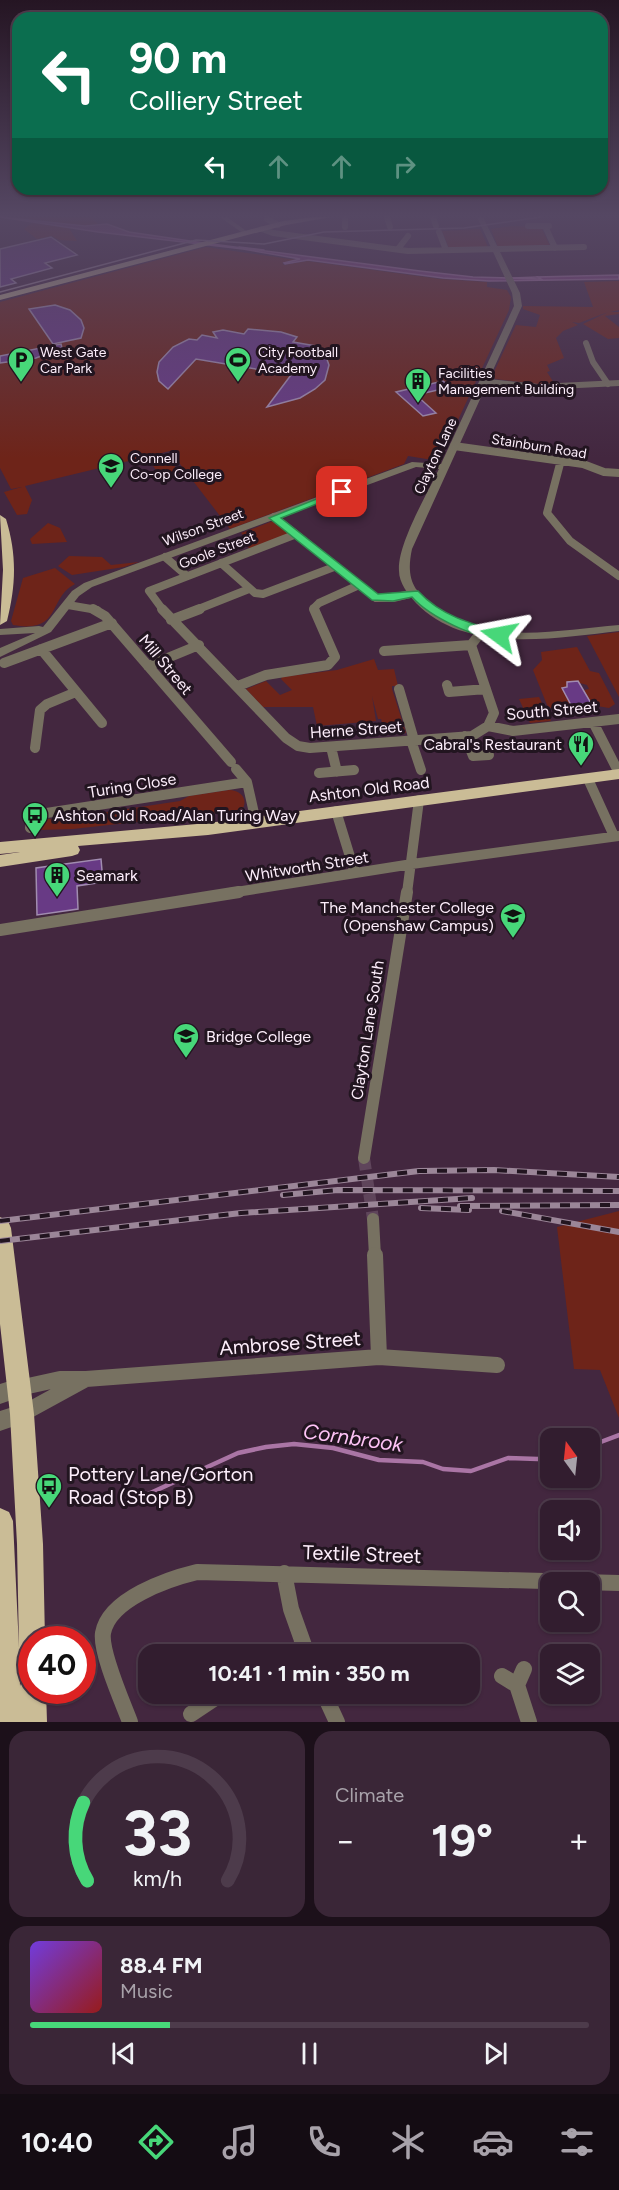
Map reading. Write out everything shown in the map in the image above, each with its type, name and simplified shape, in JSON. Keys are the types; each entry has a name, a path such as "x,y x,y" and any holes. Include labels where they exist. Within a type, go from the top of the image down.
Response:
{"highway":[{"path":"0,519 9,548 10,570 0,621"},
{"name":"Ashton Old Road","path":"2,851 256,822 619,774"},
{"name":"Ashton Old Road","path":"2,851 33,856 123,837"},
{"path":"0,868 33,856"},
{"path":"0,1228 11,1418 30,1544 32,1626"},
{"path":"0,1521 4,1578 7,1722"},
{"path":"32,1704 33,1722"}],"street":[{"name":"Clayton Lane","path":"517,297 518,306 407,549 403,566 405,580 423,603 442,616 482,631 527,637 619,628"},
{"path":"586,343 592,362 608,384"},
{"path":"484,381 538,387 619,383"},
{"name":"Stainburn Road","path":"454,446 561,460 583,464 604,472 619,473"},
{"path":"561,460 547,513 563,537 619,576"},
{"name":"Wilson Street","path":"2,658 51,627 74,593 82,587 274,518 415,464 445,467"},
{"path":"274,518 375,598 393,598 414,593"},
{"name":"Goole Street","path":"149,591 294,535"},
{"path":"165,557 187,576"},
{"path":"221,563 249,589 263,594 334,567"},
{"path":"238,686 266,675 320,668 332,661 334,657 314,608 319,603 359,585"},
{"path":"171,620 249,589"},
{"name":"Herne Street","path":"149,591 171,620 199,645 293,744 302,748 465,736 479,733 488,726"},
{"path":"370,607 375,603 375,598"},
{"name":"Mill Street","path":"68,605 96,609 112,623 247,782"},
{"path":"2,658 41,649 112,623"},
{"path":"0,632 51,627"},
{"path":"0,639 28,638 51,627"},
{"path":"384,651 471,645 482,631"},
{"path":"148,666 199,645"},
{"path":"471,645 494,713 488,726"},
{"path":"41,649 102,723"},
{"path":"447,685 449,692 486,689"},
{"path":"399,689 421,770"},
{"path":"35,748 40,710 46,704 76,692"},
{"name":"South Street","path":"488,726 506,732 619,719"},
{"path":"593,722 619,774"},
{"path":"465,736 473,756 489,755"},
{"path":"331,747 337,772"},
{"path":"319,773 354,770"},
{"path":"588,779 617,836"},
{"path":"247,782 256,822"},
{"name":"Turing Close","path":"30,828 31,819 40,814 247,782"},
{"name":"Clayton Lane South","path":"364,1158 412,864 419,800"},
{"path":"336,811 355,873"},
{"name":"Whitworth Street","path":"0,930 412,864 617,836"},
{"path":"373,1219 379,1358"},
{"name":"Ambrose Street","path":"9,1391 51,1379 76,1377 86,1379 379,1358 497,1365"},
{"name":"Ambrose Street","path":"11,1418 86,1379"},
{"path":"284,1573 298,1644"},
{"name":"Textile Street","path":"130,1722 103,1633 114,1611 145,1592 191,1574 284,1573 619,1583"},
{"path":"524,1669 509,1681 528,1722"},
{"path":"191,1714 206,1704"},
{"path":"329,1704 337,1722"}],"shaded area":[{"name":"City Football Academy","path":"17,297 511,297 509,310 439,461 408,456 404,464 230,529 170,451 25,486 32,500 27,514 17,515 4,492 22,487 11,489 0,468 0,302"},
{"path":"590,297 619,297 619,310 610,312 619,312 619,314 605,316 619,327 619,338 608,339 583,324 608,312 579,323 572,322 578,325 563,331 556,338 564,358 547,365 550,371 547,372 556,386 495,379 493,374 516,325 536,327 540,315 523,309 523,306 593,307"},
{"path":"166,455 180,473 162,478 148,459"},
{"path":"273,521 289,534 250,549 243,542 248,540 241,533"},
{"path":"48,523 60,528 67,542 32,544 30,539"},
{"path":"69,556 102,557 111,565 139,562 124,567 72,575 58,566"},
{"path":"55,568 75,584 67,590 52,613 40,624 13,625 11,621 23,578"},
{"path":"619,632 619,697 587,636"},
{"path":"577,647 590,671 599,673 615,704 609,708 597,706 594,701 590,701 584,690 589,689 587,685 578,681 568,682 567,687 563,688 576,703 570,704 573,712 558,714 547,705 533,670 542,660 541,652"},
{"path":"374,659 378,670 394,669 398,686 392,686 392,689 406,733 385,735 372,696 376,721 317,726 313,707 263,707 246,689 266,681 280,695 292,690 281,679 282,677 337,670"},
{"path":"539,697 551,721 530,723 519,699"},
{"path":"229,790 237,791 242,795 243,808 235,811 73,829 38,830 38,823 45,818 54,820 180,801 189,796"},
{"path":"619,1211 619,1418 600,1370 574,1369 557,1227"}],"building":[{"path":"55,305 70,310 81,320 84,328 81,338 53,344 29,309"},
{"path":"248,329 281,332 297,337 293,342 316,346 325,354 329,365 325,380 300,398 267,407 291,375 196,359 168,389 159,381 157,372 159,362 173,347 189,339 197,340 202,335 217,338 213,332 223,330 244,334"},
{"path":"61,344 62,348 36,358 0,363 0,356"},
{"name":"Facilities Management Building","path":"443,381 451,387 416,395 436,413 423,416 396,392"},
{"path":"578,681 591,703 571,705 562,688 567,687 567,682"},
{"name":"Seamark","path":"101,859 103,882 77,886 78,909 37,915 36,868"}],"waterway":[{"name":"Cornbrook","path":"600,1442 619,1435"},
{"name":"Cornbrook","path":"124,1505 238,1453 266,1447 294,1444 333,1448 379,1460 423,1462 443,1469 471,1471 508,1458 540,1458"}],"tunnel":[{"path":"364,1158 373,1219"}],"railway":[{"path":"0,1221 419,1171 494,1170 619,1177"},
{"path":"283,1195 338,1190 619,1191"},
{"path":"0,1241 241,1213 472,1198"},
{"path":"460,1206 619,1205"},
{"path":"421,1208 469,1210"},
{"path":"502,1211 619,1232"}],"place":[{"name":"West Gate Car Park","path":"21,383"},
{"name":"City Football Academy","path":"238,383"},
{"name":"Facilities Management Building","path":"418,404"},
{"name":"Connell Co-op College","path":"111,489"},
{"name":"Cabral's Restaurant","path":"581,767"},
{"name":"Ashton Old Road/Alan Turing Way","path":"35,838"},
{"name":"Seamark","path":"57,898"},
{"name":"The Manchester College (Openshaw Campus)","path":"513,939"},
{"name":"Bridge College","path":"186,1059"},
{"name":"Pottery Lane/Gorton Road (Stop B)","path":"49,1509"}],"route":[{"path":"342,492 274,518 375,598 393,598 414,593 423,603 442,616 468,627 499,635"}]}
